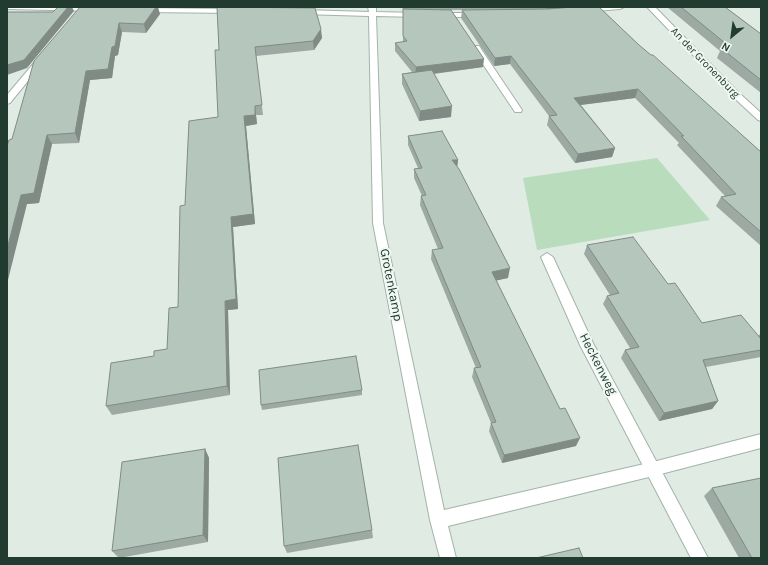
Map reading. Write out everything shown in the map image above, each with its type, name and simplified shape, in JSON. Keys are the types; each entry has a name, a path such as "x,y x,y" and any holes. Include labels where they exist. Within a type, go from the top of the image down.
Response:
{"street":[{"path":"7,7 81,12 103,9"},
{"path":"576,11 620,7"},
{"name":"An der Gronenburg","path":"651,7 734,93 761,118"},
{"path":"133,9 244,11"},
{"path":"292,12 372,10 455,18 484,15"},
{"name":"Grotenkamp","path":"372,10 378,223 438,520 448,558"},
{"path":"470,40 518,110"},
{"path":"7,101 48,52"},
{"name":"Heckenweg","path":"547,256 587,344 700,558"},
{"path":"438,520 653,469 761,441"}],"green space":[{"path":"657,158 710,220 537,250 523,178"}],"building":[{"path":"58,7 68,7 24,60 7,65 7,12 53,12"},
{"path":"80,7 156,7 144,24 119,23 115,46 112,47 108,69 86,71 75,133 47,135 34,193 21,195 7,249 7,146 9,140 12,139 34,61"},
{"path":"217,7 315,8 321,29 313,41 255,47 262,105 255,106 255,115 244,116 253,214 231,217 236,299 225,301 227,386 106,406 111,363 154,356 154,351 167,349 169,308 178,307 180,206 185,205 189,121 218,117 215,50 219,50"},
{"path":"599,7 639,45 653,55 761,152 761,232 721,197 736,194 681,136 684,136 638,89 574,98 615,148 578,154 549,116 557,115 511,56 495,58 462,10 548,9"},
{"path":"681,7 725,7 761,34 761,80 721,48 725,43"},
{"path":"403,9 451,10 484,59 416,67 395,43 407,41 403,36"},
{"path":"432,70 452,106 420,111 402,74"},
{"path":"442,131 458,160 452,160 459,169 510,268 492,272 560,409 565,408 580,438 504,455 491,423 496,422 474,368 481,367 432,250 443,248 421,196 426,195 414,169 422,168 408,136"},
{"path":"633,237 668,284 675,283 702,323 741,315 761,339 761,350 703,360 718,401 664,413 625,350 639,347 607,296 619,293 587,245"},
{"path":"356,356 362,390 261,405 259,370"},
{"path":"358,445 372,530 284,546 278,458"},
{"path":"205,449 203,535 112,551 122,462"},
{"path":"761,478 761,558 752,558 712,488"},
{"path":"579,548 583,558 536,558"}]}
